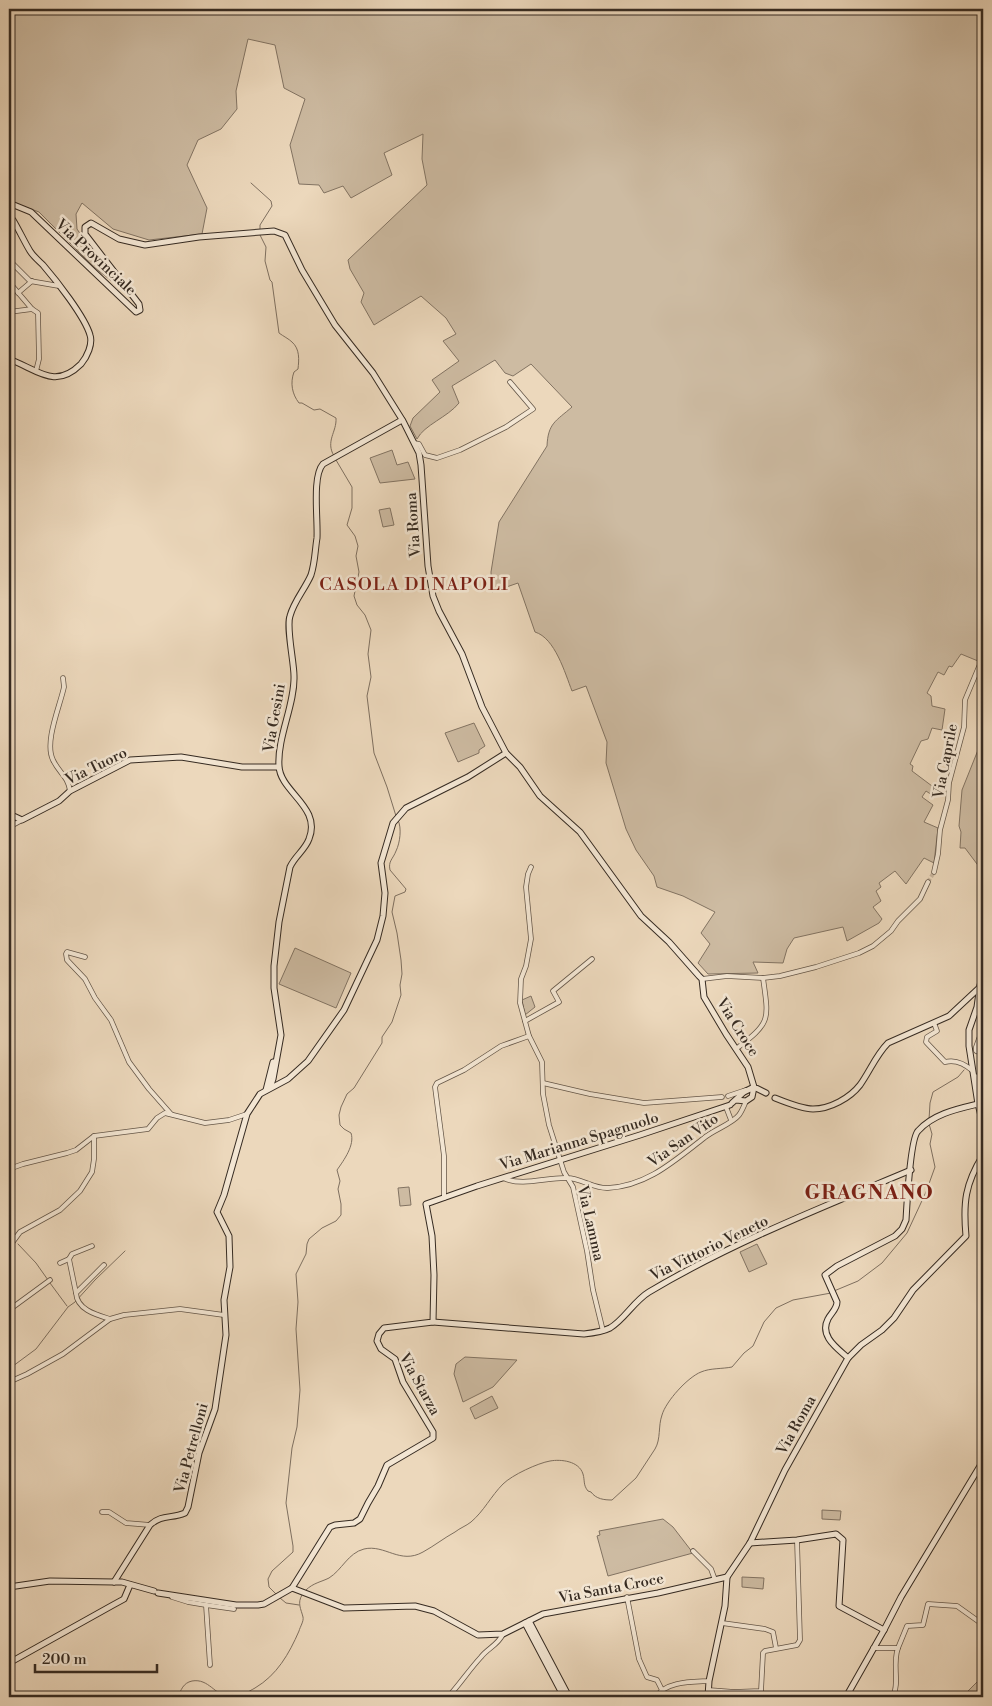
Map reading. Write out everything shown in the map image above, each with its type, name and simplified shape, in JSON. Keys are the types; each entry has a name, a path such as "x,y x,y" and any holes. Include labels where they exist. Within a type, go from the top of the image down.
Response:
{"street":[{"name":"Via Provinciale","path":"9,203 31,212 136,312 140,310 139,304 85,234 85,227 90,223 119,239 145,246 199,237 247,233"},
{"path":"9,217 13,220 30,252 77,311 91,336 90,346 84,360 73,372 62,377 49,377 9,359"},
{"name":"Via Roma","path":"247,233 274,231 284,235 302,270 335,325 373,373 414,443 421,458 428,566 433,596 462,654 485,714 506,753 520,767 540,796 580,832 641,916 669,942 702,979"},
{"path":"9,260 32,281 59,286"},
{"path":"18,293 32,281"},
{"path":"9,282 32,309 38,313 39,359 36,371"},
{"path":"9,312 32,309"},
{"path":"414,443 419,444 425,455 437,458 485,438 519,419 533,409 510,382"},
{"name":"Via Gesini","path":"280,1027 274,988 274,966 279,922 290,867 309,839 311,821 307,811 281,775 278,767 294,682 289,618 314,563 318,526 316,482 319,468 323,464 402,420"},
{"name":"Via Caprile","path":"934,872 940,830 948,800 949,783 964,727 964,700 983,657"},
{"path":"63,678 64,687 50,752 52,760 67,780 70,791"},
{"path":"260,1094 288,1079 308,1061 344,1010 377,940 383,916 385,893 381,864 393,823 406,808 468,777 506,753"},
{"name":"Via Tuoro","path":"21,821 60,800 70,791 130,760 180,757 242,767 278,767"},
{"path":"9,814 21,821"},
{"path":"9,827 21,821"},
{"name":"Via Lamma","path":"531,868 526,887 532,939 521,980 520,1003 529,1036 542,1062 542,1094 549,1125 564,1172 573,1187 603,1331"},
{"path":"702,979 727,976 763,978 816,968 859,953 873,946 891,931 898,921 920,899 928,882"},
{"path":"86,957 71,952 66,954 67,960 85,979 110,1020 129,1062 148,1090 171,1114"},
{"path":"525,1021 559,1002 553,991 592,959"},
{"path":"736,1049 762,1026 767,1018 763,978"},
{"name":"Via Croce","path":"702,979 704,997 748,1067 754,1087"},
{"path":"775,1098 812,1109 839,1102 860,1085 888,1043 952,1014 983,983"},
{"path":"980,988 969,1030 971,1059 983,1124"},
{"path":"968,1000 974,1000 977,1004"},
{"path":"934,1023 936,1031 927,1037 926,1042 945,1062 958,1062 973,1071"},
{"path":"268,1089 273,1079 279,1048 280,1027"},
{"path":"268,1089 280,1027"},
{"path":"983,1028 976,1047 976,1051 983,1054"},
{"path":"444,1198 444,1156 435,1086 501,1046 529,1036"},
{"path":"976,1080 983,1069"},
{"path":"9,1382 63,1354 110,1319 124,1315 180,1309 224,1316 224,1300 230,1267 229,1236 217,1212 224,1195 246,1114 260,1094 269,1076"},
{"path":"543,1083 590,1094 644,1103 722,1097"},
{"path":"731,1104 754,1087"},
{"path":"754,1087 766,1093"},
{"path":"731,1104 746,1102 752,1096 754,1087"},
{"path":"728,1096 748,1090"},
{"name":"Via San Vito","path":"503,1178 528,1182 540,1179 568,1178 601,1188 620,1187 643,1181 670,1165 706,1136 739,1114 746,1102"},
{"path":"731,1104 731,1120"},
{"name":"Via Marianna Spagnuolo","path":"433,1314 432,1236 426,1204 731,1104"},
{"path":"848,1358 828,1339 826,1333 826,1323 837,1307 825,1275 837,1266 895,1236 902,1229 906,1220 916,1134 924,1126 947,1112 980,1108"},
{"path":"9,1169 76,1150 94,1136 143,1131 148,1129 160,1114 171,1114 205,1123 229,1120 246,1114"},
{"path":"9,1247 20,1232 60,1210 80,1191 92,1172 94,1136"},
{"name":"Via Roma","path":"727,1578 750,1543 785,1470 848,1358 861,1345 882,1332 913,1290 966,1236 964,1216 966,1195 976,1166 983,1155"},
{"name":"Via Vittorio Veneto","path":"603,1331 612,1327 644,1295 700,1264 806,1215 911,1170"},
{"path":"60,1263 69,1259 72,1254 92,1246"},
{"path":"69,1259 77,1300 82,1306 97,1315 110,1319"},
{"path":"76,1294 104,1265"},
{"path":"9,1310 50,1280"},
{"path":"433,1314 433,1322 584,1334 603,1331"},
{"path":"424,1322 433,1314"},
{"name":"Via Petrelloni","path":"150,1526 158,1518 179,1516 185,1513 188,1507 199,1453 215,1409 219,1391 226,1335 224,1316"},
{"name":"Via Starza","path":"292,1588 330,1527 354,1523 360,1519 387,1465 433,1438 433,1432 402,1382 395,1359 381,1349 377,1341 379,1334 384,1328 433,1322"},
{"path":"846,1697 901,1597 983,1461"},
{"path":"102,1512 109,1512 126,1523 150,1526 114,1582"},
{"path":"750,1543 797,1540 836,1534 841,1537 843,1540 839,1606 884,1630"},
{"path":"708,1690 734,1692 761,1691 762,1655 765,1651 793,1647 800,1640 797,1540"},
{"path":"693,1551 711,1569 715,1580"},
{"path":"708,1697 709,1680 725,1606 727,1578"},
{"name":"Via Santa Croce","path":"502,1634 543,1614 727,1578"},
{"path":"9,1586 50,1581 122,1582 156,1592 197,1600 258,1606 292,1588 344,1608 420,1607 434,1611 478,1635 502,1634 499,1642 481,1656 448,1697"},
{"path":"9,1663 114,1606 124,1599 130,1585"},
{"path":"168,1593 177,1599 234,1609"},
{"path":"627,1597 641,1665 647,1677 654,1678 662,1690"},
{"path":"893,1697 896,1687 895,1658 898,1648 907,1626 918,1627 924,1624 928,1604 957,1606 978,1621 983,1617"},
{"path":"206,1605 210,1665"},
{"path":"527,1622 566,1697"},
{"path":"722,1623 765,1629 773,1632 776,1648"},
{"path":"873,1648 898,1648"},
{"path":"656,1697 662,1690 676,1685 709,1680"}],"shaded area":[{"path":"9,9 983,9 983,655 978,661 961,654 952,667 949,666 944,675 938,672 927,693 931,696 932,706 945,709 942,730 932,728 928,739 921,741 910,764 913,766 912,771 936,789 932,795 926,791 922,797 933,805 924,822 938,828 934,863 924,858 906,884 895,871 879,883 881,887 876,891 881,901 873,907 882,919 879,923 847,941 843,927 794,938 787,949 783,963 753,962 758,973 708,974 698,963 710,944 701,933 715,912 683,896 657,887 654,876 636,850 626,829 606,763 607,742 586,686 572,691 554,649 548,641 535,632 518,583 492,592 491,572 499,522 547,446 551,427 557,419 572,407 531,364 513,376 505,373 495,360 452,386 459,403 449,413 425,429 417,439 410,426 413,418 440,392 432,380 459,361 443,341 456,334 446,318 421,296 374,325 361,302 364,293 350,269 348,260 427,185 422,159 423,134 384,153 392,175 351,198 343,186 324,193 319,185 299,184 290,145 305,99 284,88 275,45 248,39 236,91 237,109 221,129 198,140 187,165 207,208 202,234 149,240 113,229 82,203 76,214 77,229 113,282 95,268 39,212 9,201"},
{"path":"392,450 397,465 408,462 415,479 380,483 370,458"},
{"path":"390,508 394,525 383,527 379,510"},
{"path":"474,723 485,746 479,750 479,753 458,762 445,733"},
{"path":"983,726 983,872 965,848 960,848 961,832 959,826 962,790 980,745"},
{"path":"295,948 351,973 336,1008 279,984"},
{"path":"531,996 535,1007 525,1015 522,1000"},
{"path":"409,1187 411,1205 400,1206 398,1188"},
{"path":"757,1244 767,1264 749,1272 740,1252"},
{"path":"465,1357 517,1360 493,1387 463,1402 454,1374 456,1364"},
{"path":"492,1396 498,1408 475,1419 470,1408"},
{"path":"822,1510 841,1511 840,1520 822,1519"},
{"path":"663,1519 673,1527 693,1553 608,1576 597,1536 600,1535 599,1531"},
{"path":"742,1577 764,1578 763,1589 742,1587"},
{"path":"983,1681 983,1697 962,1697 977,1682"}],"waterway":[{"path":"251,183 271,201 272,206 260,225 260,231"},
{"path":"260,235 266,247 265,261 272,282 279,333 292,342 298,351 298,369 294,372 292,380 293,392 299,403 314,410 320,409 336,418 331,441 334,456"},
{"path":"336,460 352,487 352,508 347,525 355,536 358,546 356,556 359,572 354,596 371,630 368,654 371,677 367,696 374,753 396,816"},
{"path":"277,1595 269,1587 268,1579 272,1571 293,1552 286,1503 292,1448 297,1427 300,1390 296,1329 298,1302 296,1274 306,1254 309,1239 322,1228 336,1221 341,1215 338,1189 340,1181 337,1170 348,1152 352,1138 351,1133 340,1125 339,1115 341,1107 347,1094 354,1088 382,1043 382,1037 392,1022 401,995 401,960 392,912 395,896 405,892 406,889 390,870 390,862 399,840 400,827 398,820"},
{"path":"980,1050 983,1041"},
{"path":"929,1120 933,1092 958,1077 964,1070"},
{"path":"834,1291 858,1281 882,1263 907,1233 935,1167 930,1144 932,1134 929,1124"},
{"path":"18,1244 36,1263 48,1280"},
{"path":"9,1369 36,1349 68,1307 125,1251"},
{"path":"50,1283 67,1306"},
{"path":"306,1590 314,1584 329,1578 349,1558 364,1549 379,1549 407,1556 423,1552 471,1522 499,1489 512,1477 545,1462 559,1460 578,1466 583,1474 585,1487 588,1491 600,1499 612,1500 636,1478 655,1449 664,1409 684,1384 705,1371 732,1367 753,1346 764,1322 776,1308 793,1300 831,1293"},
{"path":"178,1697 184,1685 192,1681 208,1684 220,1694 230,1697 236,1697 263,1683 282,1663 299,1631 303,1619 300,1603 302,1595"},
{"path":"280,1598 286,1603 299,1605"}],"tunnel":[{"path":"928,882 934,872"}],"district":[{"name":"CASOLA DI NAPOLI","path":"414,584"},
{"name":"GRAGNANO","path":"869,1192"}]}
